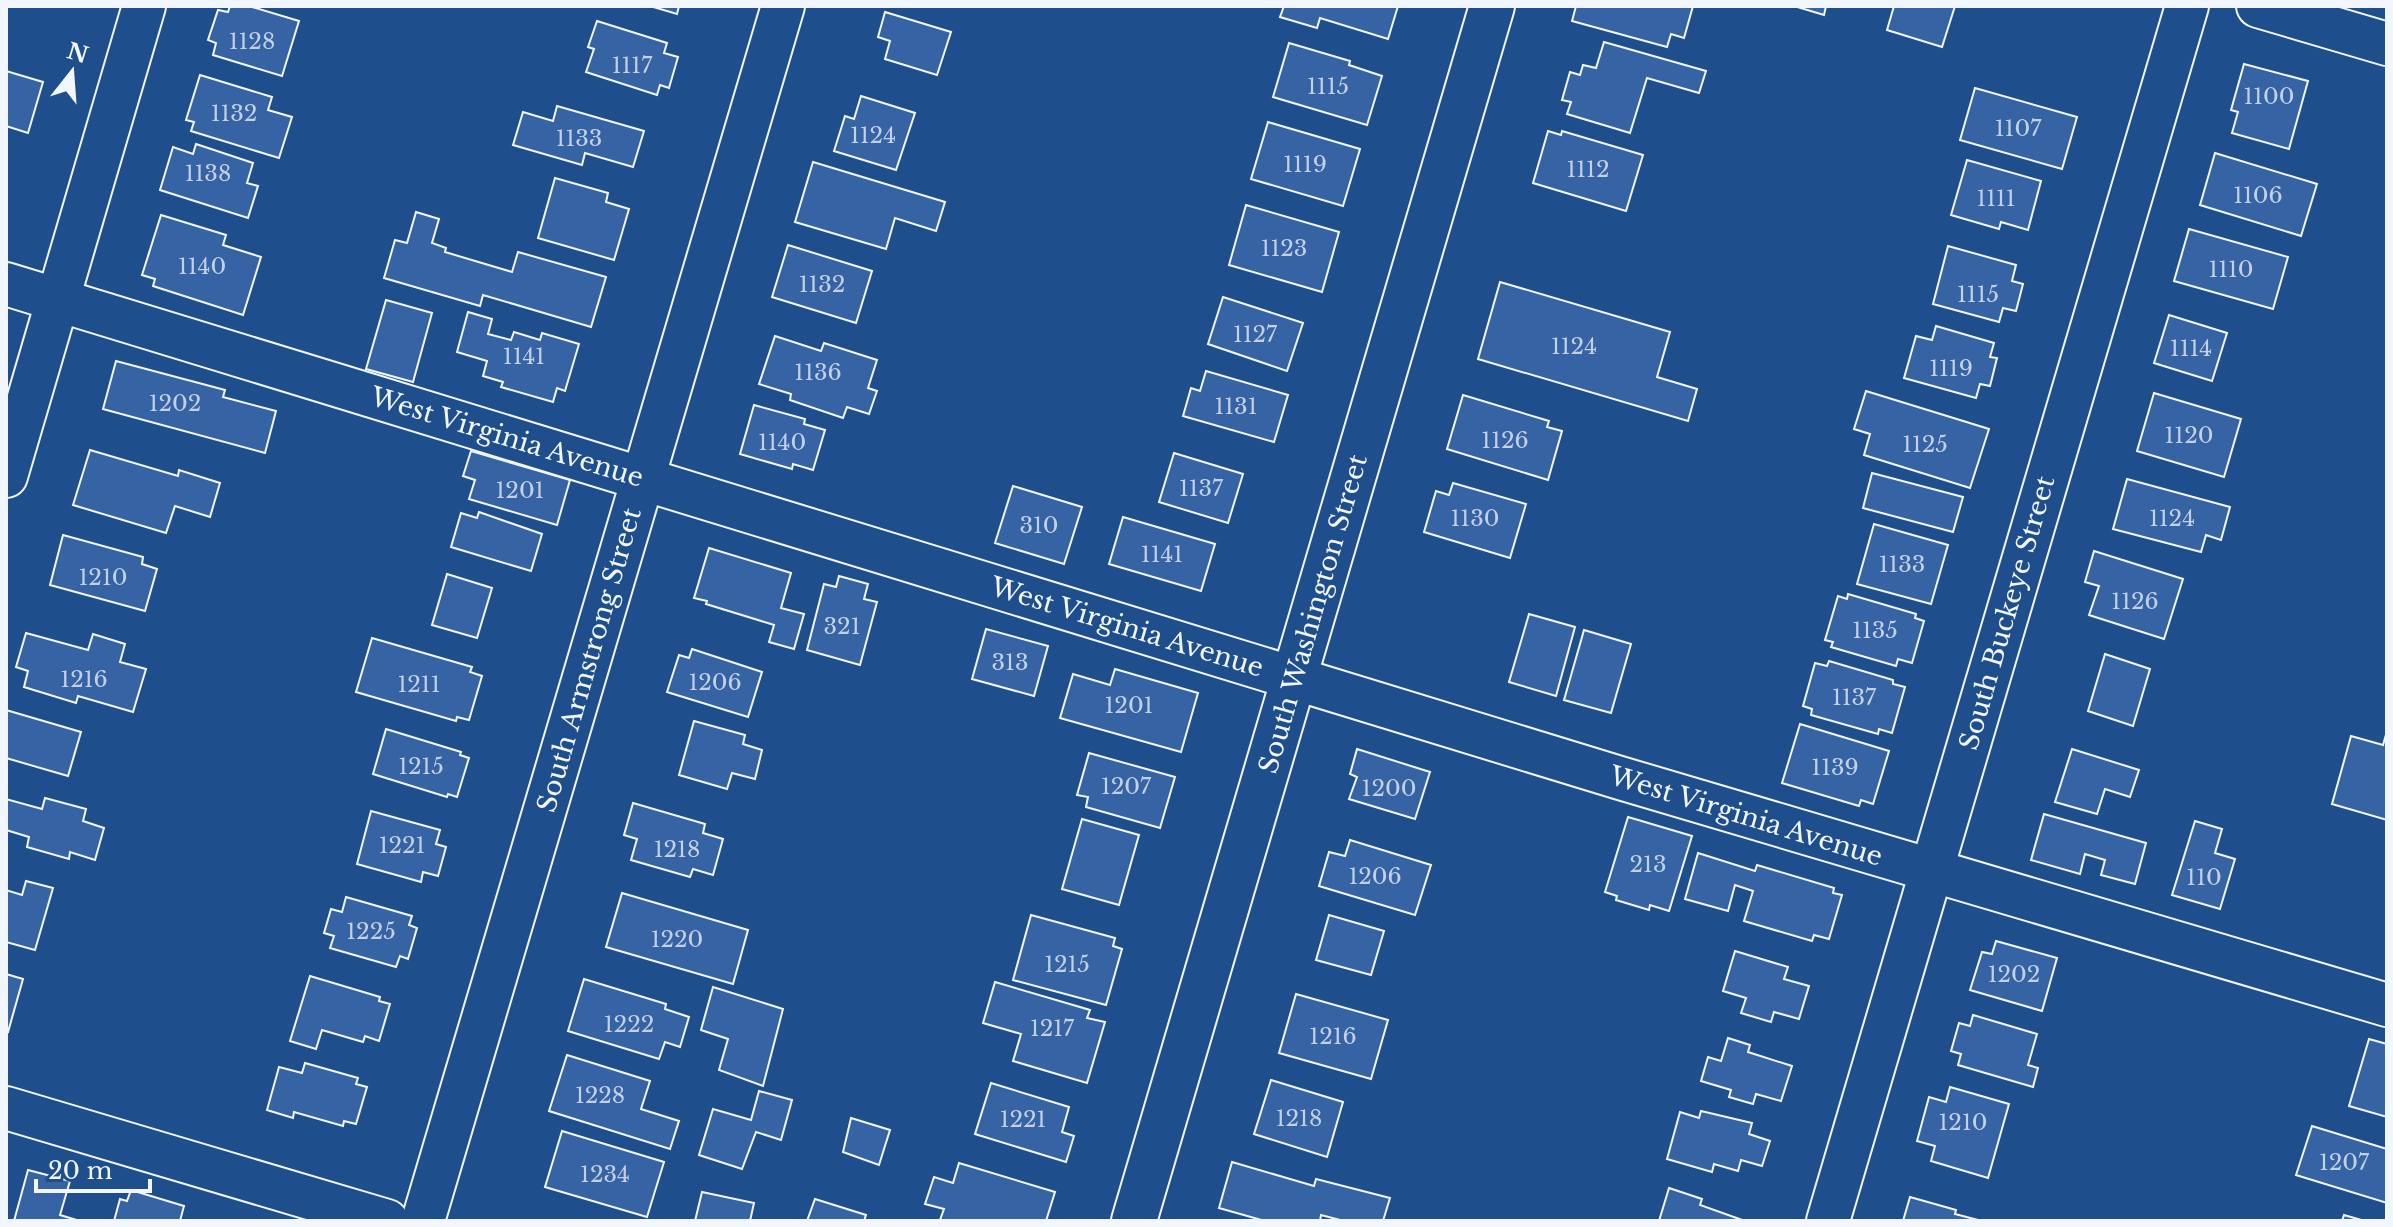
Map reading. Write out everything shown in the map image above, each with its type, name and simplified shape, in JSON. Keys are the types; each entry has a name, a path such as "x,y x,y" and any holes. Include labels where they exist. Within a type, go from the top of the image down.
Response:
{"main road":[{"name":"South Washington Street","path":"1134,1221 1492,6"}],"street":[{"path":"6,476 144,6"},
{"name":"South Armstrong Street","path":"423,1221 783,6"},
{"name":"South Buckeye Street","path":"1828,1221 2187,6"},
{"path":"2258,6 2387,44"},
{"name":"West Virginia Avenue","path":"6,284 1931,871 2387,1005"},
{"path":"6,1108 387,1221"}],"building":[{"path":"230,6 249,6 299,21 282,76 213,55 216,43 208,40 218,10 228,12"},
{"path":"650,6 679,6 677,14"},
{"path":"1284,6 1398,6 1388,39 1320,18 1317,28 1280,17"},
{"path":"1576,6 1693,6 1684,38 1671,34 1667,47 1572,21"},
{"path":"1794,6 1826,6 1824,15"},
{"path":"1894,6 1955,6 1942,47 1887,30"},
{"path":"885,12 951,32 937,75 885,59 890,41 878,37"},
{"path":"597,21 667,43 664,53 678,57 669,88 660,85 657,95 586,72 594,49 588,47"},
{"path":"1604,42 1706,71 1699,93 1647,78 1630,133 1567,114 1571,102 1562,100 1570,72 1580,75 1583,65 1596,68"},
{"path":"1289,43 1350,61 1349,65 1382,76 1367,125 1273,97"},
{"path":"2244,64 2308,81 2289,149 2232,133 2238,112 2231,110"},
{"path":"6,71 43,82 28,133 6,126"},
{"path":"200,75 272,97 268,110 292,117 279,158 191,131 194,122 186,120"},
{"path":"1975,88 2077,117 2062,169 1960,140"},
{"path":"861,96 915,113 896,170 834,151 845,116 854,119"},
{"path":"557,106 644,131 633,167 585,153 582,165 513,145 523,112 553,121"},
{"path":"1268,122 1360,149 1343,206 1251,179"},
{"path":"1548,131 1561,135 1562,131 1643,155 1626,211 1533,183"},
{"path":"196,144 253,163 247,183 258,186 248,218 160,190 173,147 193,154"},
{"path":"2215,153 2317,184 2301,236 2200,205"},
{"path":"1967,160 2041,181 2028,230 2001,222 1999,229 1951,215"},
{"path":"813,162 945,202 936,231 895,218 886,249 795,222"},
{"path":"555,178 608,193 606,202 629,209 614,260 538,238"},
{"path":"1246,205 1339,232 1322,292 1229,265"},
{"path":"416,212 439,219 432,243 446,248 445,252 512,272 518,252 606,277 591,327 483,295 480,306 384,278 395,240 407,243"},
{"path":"161,215 226,235 223,245 261,257 243,315 153,286 155,279 142,275"},
{"path":"2189,229 2288,257 2273,309 2174,281"},
{"path":"788,245 872,271 856,323 772,297"},
{"path":"1948,246 2016,265 2012,281 2023,284 2016,311 2003,308 1999,322 1933,304"},
{"path":"1500,282 1670,332 1657,377 1697,389 1688,421 1478,359"},
{"path":"1223,297 1303,323 1287,371 1208,344"},
{"path":"386,300 432,313 413,382 366,369"},
{"path":"468,312 492,319 488,334 511,340 514,332 540,340 542,333 579,344 565,391 557,388 553,402 501,387 503,382 483,376 487,361 457,352"},
{"path":"2169,315 2227,333 2212,381 2154,363"},
{"path":"1936,326 1994,343 1990,357 1997,358 1990,386 1980,384 1976,398 1904,378 1916,336 1932,340"},
{"path":"775,336 821,351 824,343 877,360 868,388 877,391 869,414 847,407 843,418 790,400 791,394 759,384"},
{"path":"116,361 225,390 223,397 276,411 265,453 103,409"},
{"path":"1206,371 1288,395 1274,442 1183,416 1191,388 1200,391"},
{"path":"1866,391 1989,429 1970,488 1864,455 1870,434 1854,429"},
{"path":"2154,393 2241,419 2224,477 2137,451"},
{"path":"1463,395 1549,421 1547,427 1562,431 1548,480 1447,449"},
{"path":"754,405 805,419 804,424 825,430 813,470 793,464 792,469 740,454"},
{"path":"90,450 178,476 179,470 220,483 210,517 175,506 166,533 73,505"},
{"path":"471,451 570,480 557,525 469,499 475,480 463,476"},
{"path":"1174,453 1243,474 1228,523 1159,502"},
{"path":"1872,473 1963,497 1953,532 1863,508"},
{"path":"2127,479 2230,507 2221,540 2206,535 2201,552 2113,529"},
{"path":"1453,483 1526,504 1510,558 1424,532 1436,491 1449,495"},
{"path":"1013,486 1082,507 1064,564 995,543"},
{"path":"479,512 542,534 531,571 451,547 461,513 477,518"},
{"path":"1123,517 1215,544 1201,591 1109,564"},
{"path":"1874,524 1948,545 1931,604 1857,584"},
{"path":"63,535 143,557 142,564 157,569 145,611 50,585"},
{"path":"709,548 791,573 781,608 804,614 794,649 769,642 774,625 694,598"},
{"path":"2094,551 2183,579 2164,639 2089,615 2099,586 2085,582"},
{"path":"447,574 492,588 477,638 432,625"},
{"path":"839,576 868,584 864,599 877,602 860,665 807,650 824,584 836,587"},
{"path":"1848,594 1916,614 1915,618 1924,621 1912,663 1898,659 1896,666 1831,647 1833,642 1825,640 1838,596 1847,599"},
{"path":"1529,614 1575,627 1556,696 1509,682"},
{"path":"986,629 1048,646 1034,696 972,679"},
{"path":"1584,630 1631,644 1611,713 1564,700"},
{"path":"26,633 88,650 93,634 125,644 120,662 146,669 133,712 78,696 76,703 24,687 28,671 16,667"},
{"path":"372,638 472,667 470,672 482,676 469,720 457,717 456,721 356,692"},
{"path":"692,649 762,672 748,717 667,692 679,655 689,658"},
{"path":"2105,654 2150,669 2133,726 2088,711"},
{"path":"1829,661 1893,680 1893,684 1905,687 1892,733 1879,729 1878,734 1811,715 1812,709 1803,706 1815,663 1827,666"},
{"path":"1115,669 1198,693 1181,752 1060,718 1073,674 1110,685"},
{"path":"6,710 81,732 68,776 6,758"},
{"path":"694,721 745,735 743,744 762,750 755,779 732,773 727,789 679,775"},
{"path":"1800,724 1889,751 1873,804 1861,800 1859,806 1782,783"},
{"path":"386,729 461,752 460,755 469,758 457,797 448,794 447,797 373,774"},
{"path":"2387,731 2387,820 2332,804 2351,736 2383,745"},
{"path":"1357,749 1430,772 1415,819 1349,799 1357,777 1350,774"},
{"path":"2072,749 2139,770 2130,797 2105,789 2097,814 2055,802"},
{"path":"1089,753 1175,777 1160,828 1086,807 1088,797 1077,795"},
{"path":"45,798 86,809 83,821 104,828 95,860 70,852 69,859 27,847 29,837 6,830 6,799 42,809"},
{"path":"633,803 705,824 703,833 723,839 713,875 693,869 690,877 631,860 637,839 624,835"},
{"path":"371,811 440,830 436,844 446,847 438,876 423,872 421,882 357,864"},
{"path":"2044,814 2146,843 2135,884 2101,875 2105,860 2085,854 2080,874 2031,860"},
{"path":"1628,817 1692,836 1669,911 1650,905 1649,910 1616,900 1617,896 1605,892"},
{"path":"1082,819 1139,835 1119,905 1062,889"},
{"path":"2195,821 2222,829 2215,853 2235,859 2220,909 2172,895"},
{"path":"1350,840 1431,865 1415,915 1319,886 1329,852 1345,856"},
{"path":"1698,853 1755,871 1757,865 1834,888 1833,893 1842,895 1829,939 1814,935 1812,941 1744,921 1753,891 1735,885 1728,911 1685,899"},
{"path":"26,881 53,888 35,950 6,942 6,890 22,895"},
{"path":"622,893 748,930 733,984 606,947"},
{"path":"346,897 412,916 409,925 417,928 408,959 400,956 396,967 330,948 334,936 324,933 331,909 342,912"},
{"path":"1031,915 1115,938 1113,946 1122,949 1106,1005 1013,980"},
{"path":"1329,915 1384,931 1371,975 1316,960"},
{"path":"1996,941 2057,958 2042,1011 1970,990 1982,952 1992,954"},
{"path":"1735,951 1788,967 1784,979 1809,986 1799,1019 1774,1012 1771,1022 1741,1013 1746,998 1723,991"},
{"path":"6,974 23,979 8,1032 6,1031"},
{"path":"310,976 380,997 379,1001 390,1004 379,1041 365,1036 363,1042 322,1030 316,1049 290,1041"},
{"path":"584,979 666,1004 665,1009 689,1017 680,1047 665,1042 659,1059 568,1031"},
{"path":"995,982 1090,1010 1087,1018 1105,1022 1087,1083 1013,1061 1021,1034 983,1023"},
{"path":"713,987 783,1009 763,1086 719,1070 728,1039 701,1030"},
{"path":"1296,994 1388,1020 1371,1079 1279,1053"},
{"path":"1973,1015 2037,1034 2028,1065 2038,1068 2033,1087 1958,1065 1961,1054 1951,1051 1959,1023 1970,1026"},
{"path":"1728,1038 1750,1045 1748,1052 1792,1066 1781,1101 1756,1094 1753,1104 1729,1097 1731,1090 1701,1081 1708,1057 1721,1061"},
{"path":"2369,1039 2387,1044 2387,1117 2349,1106"},
{"path":"567,1055 650,1081 641,1109 679,1121 670,1149 549,1111"},
{"path":"305,1063 358,1078 356,1084 367,1087 356,1124 344,1121 343,1126 294,1112 293,1118 267,1110 279,1067 302,1073"},
{"path":"1271,1080 1343,1102 1327,1157 1254,1134"},
{"path":"991,1083 1069,1107 1062,1132 1074,1136 1066,1162 975,1134"},
{"path":"1950,1087 2009,1104 1988,1178 1931,1161 1935,1146 1917,1141 1929,1097 1946,1102"},
{"path":"759,1091 792,1100 781,1140 756,1132 742,1169 699,1155 713,1109 751,1120"},
{"path":"1701,1111 1752,1123 1749,1134 1770,1141 1762,1166 1741,1160 1738,1171 1714,1164 1712,1172 1667,1159 1680,1112 1699,1118"},
{"path":"851,1118 890,1130 879,1165 843,1152"},
{"path":"2312,1126 2387,1149 2387,1203 2296,1175"},
{"path":"562,1131 664,1162 647,1217 545,1187"},
{"path":"1232,1162 1314,1186 1316,1179 1390,1198 1383,1221 1344,1221 1321,1215 1320,1221 1265,1221 1219,1208"},
{"path":"959,1163 1055,1192 1046,1221 940,1220 944,1209 925,1204 934,1177 953,1183"},
{"path":"28,1170 70,1181 60,1215 80,1221 14,1221"},
{"path":"1669,1188 1702,1199 1700,1205 1745,1221 1659,1221"},
{"path":"131,1190 184,1206 180,1221 114,1221 120,1199 127,1201"},
{"path":"702,1192 754,1203 750,1221 695,1221"},
{"path":"1910,1197 1956,1210 1955,1214 1982,1221 1903,1221"},
{"path":"815,1199 866,1215 864,1221 807,1221"},
{"path":"2344,1215 2365,1221 2342,1221"}]}
